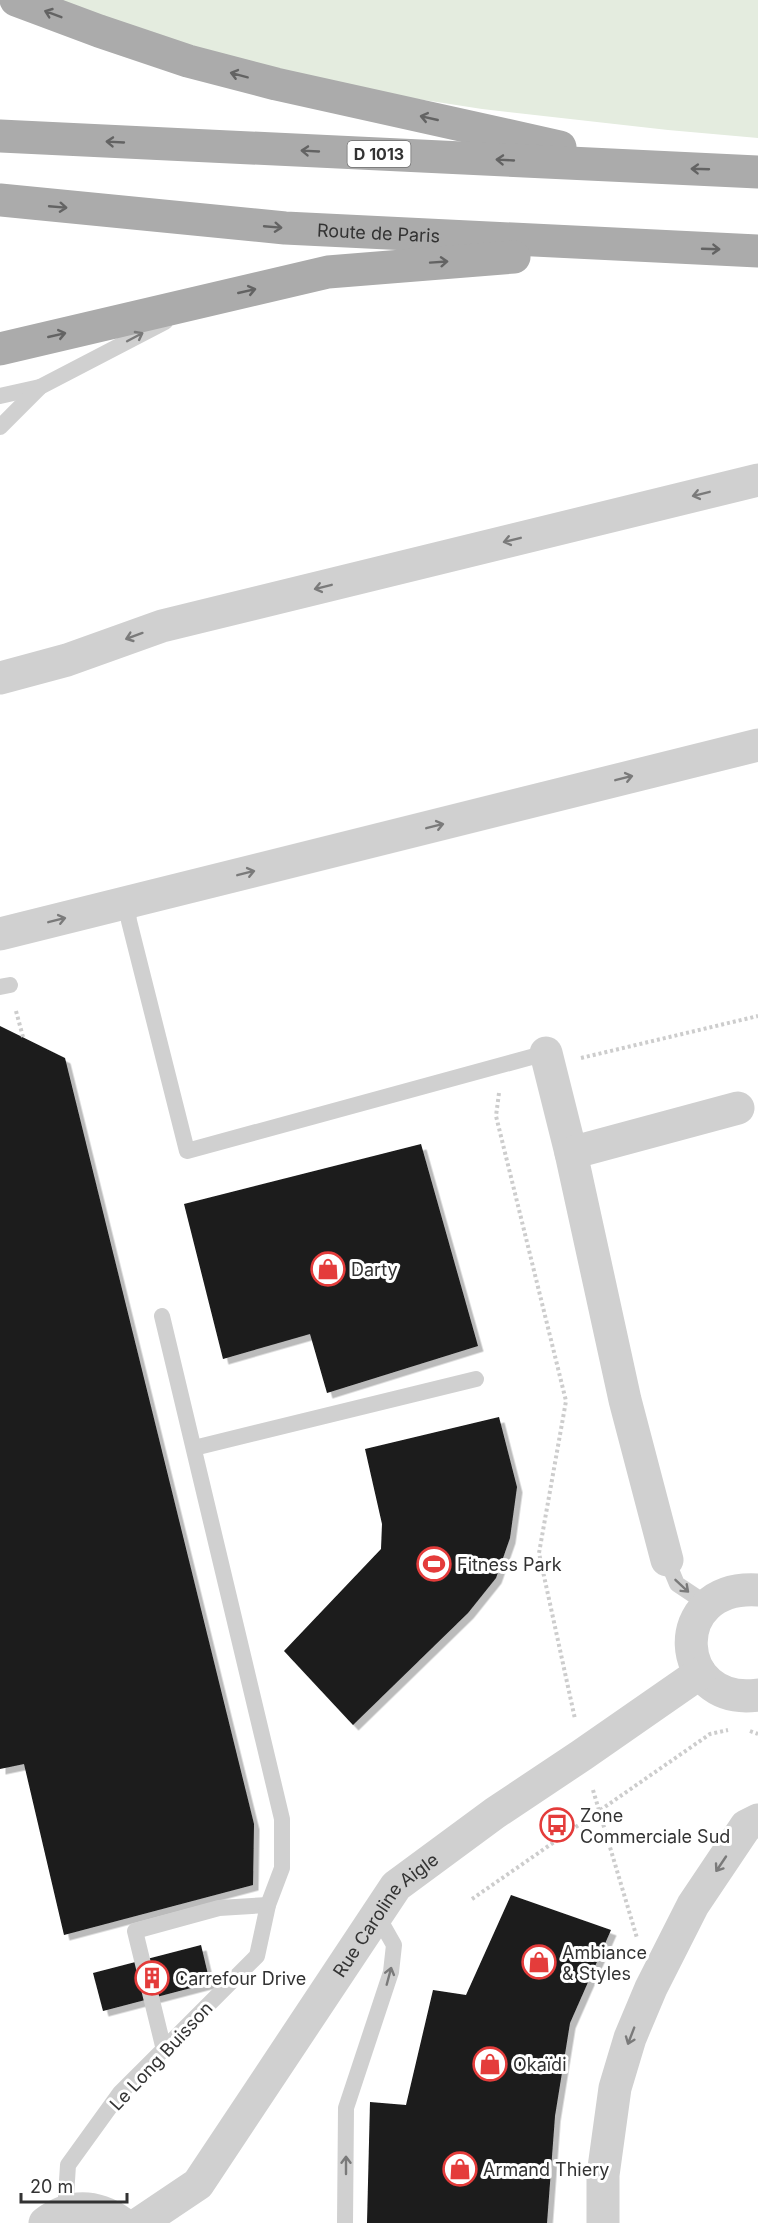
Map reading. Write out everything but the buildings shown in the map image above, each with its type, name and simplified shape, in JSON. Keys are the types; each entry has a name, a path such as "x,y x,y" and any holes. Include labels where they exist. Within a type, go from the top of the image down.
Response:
{"main road":[{"path":"16,0 188,61 276,84 650,167"},
{"name":"D 1013","path":"0,136 758,172"},
{"name":"Route de Paris","path":"0,200 285,228 758,251"},
{"path":"0,349 328,272 664,247"}],"street":[{"path":"0,678 67,660 162,626 758,480"},
{"path":"0,934 758,745"},
{"path":"547,1060 571,1154 625,1400 667,1560"},
{"path":"571,1154 748,1105"},
{"path":"758,1590 741,1588 722,1593 707,1604 696,1619 691,1637 692,1656 700,1673 712,1686 727,1694 744,1697 758,1695"},
{"name":"Rue Caroline Aigle","path":"140,2223 198,2184 396,1886 495,1813 700,1673"},
{"path":"603,2223 603,2175 615,2088 630,2038 651,1988 693,1905 746,1827 758,1820"},
{"path":"55,2217 86,2208 106,2212 122,2223"}],"lane":[{"path":"0,396 40,387 204,301"},
{"path":"0,427 40,387"},
{"path":"127,903 129,921 187,1150 547,1060"},
{"name":"Le Long Buisson","path":"55,2217 68,2165 120,2093 257,1956 268,1905 282,1868 282,1819 162,1316"},
{"path":"194,1448 476,1379"},
{"path":"667,1560 677,1584 707,1604"},
{"path":"164,2050 135,1931 219,1908 268,1905"},
{"path":"345,2223 346,2108 391,1972 394,1946 377,1915"}],"path":[{"path":"547,1060 758,1016"},
{"path":"500,1089 496,1116 566,1401 539,1553 582,1755 651,1988"},
{"path":"472,1899 710,1734 737,1730"},
{"path":"749,1730 758,1734"}],"shaded area":[{"path":"48,0 758,0 758,138 482,109 366,91 197,49"}],"place":[{"name":"Darty","path":"328,1269"},
{"name":"Fitness Park","path":"434,1564"},
{"name":"Zone Commerciale Sud","path":"557,1825"},
{"name":"Ambiance & Styles","path":"539,1962"},
{"name":"Carrefour Drive","path":"152,1978"},
{"name":"Okaïdi","path":"490,2064"},
{"name":"Armand Thiery","path":"460,2169"}]}
